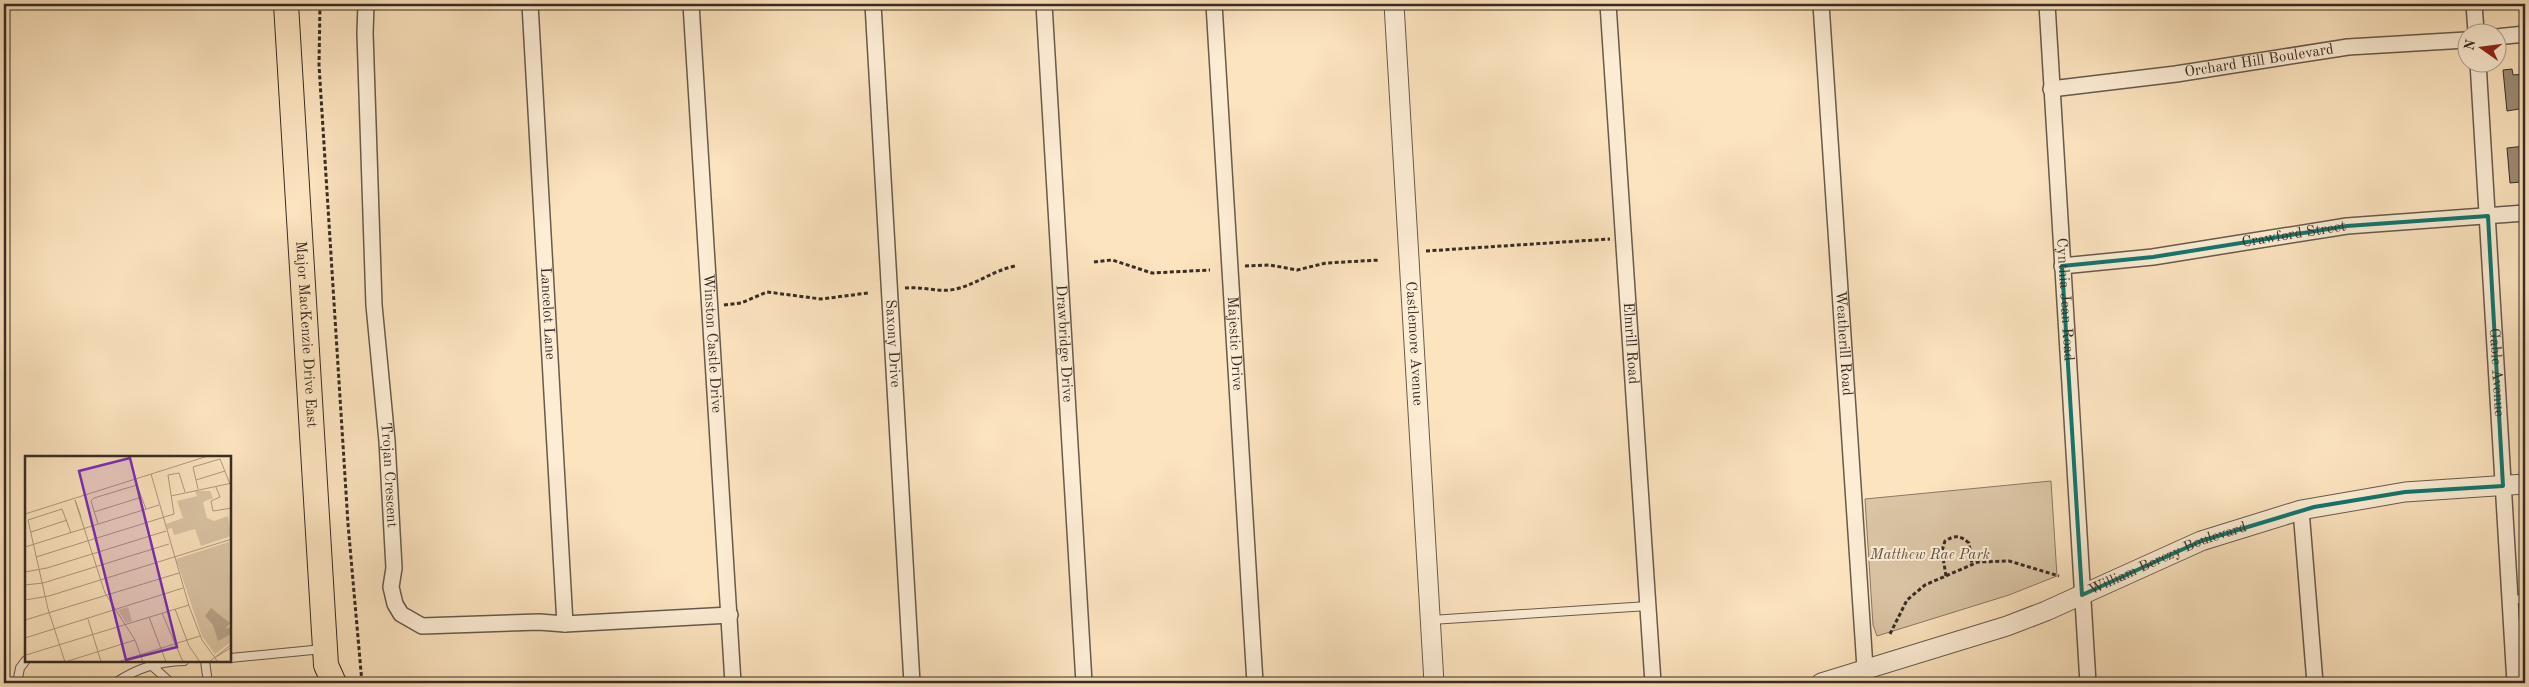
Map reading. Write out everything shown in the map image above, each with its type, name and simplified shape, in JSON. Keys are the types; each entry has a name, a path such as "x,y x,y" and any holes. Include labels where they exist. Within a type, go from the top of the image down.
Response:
{"main road":[{"name":"Major MacKenzie Drive East","path":"286,4 325,670"}],"street":[{"name":"Trojan Crescent","path":"366,4 365,33 374,305 386,441 394,568 391,587 395,604 401,614 422,626 539,622 565,624 730,615"},
{"name":"Lancelot Lane","path":"530,4 565,624"},
{"name":"Winston Castle Drive","path":"690,4 734,683"},
{"name":"Saxony Drive","path":"873,4 912,683"},
{"name":"Drawbridge Drive","path":"1044,4 1084,683"},
{"name":"Majestic Drive","path":"1214,4 1255,683"},
{"name":"Castlemore Avenue","path":"1394,4 1434,683"},
{"name":"Elmrill Road","path":"1608,4 1653,683"},
{"name":"Weatherill Road","path":"1821,4 1866,676"},
{"name":"Cynthia Jean Road","path":"2047,4 2088,683"},
{"path":"2474,4 2475,22"},
{"path":"2506,36 2525,34"},
{"name":"Orchard Hill Boulevard","path":"2052,89 2176,74 2348,47 2456,41"},
{"name":"Gable Avenue","path":"2479,72 2515,683"},
{"name":"Crawford Street","path":"2062,266 2152,257 2347,226 2525,213"},
{"name":"William Berczy Boulevard","path":"1821,683 1866,676 2007,626 2082,595 2201,541 2300,510 2386,495 2525,484"},
{"path":"2300,510 2315,683"}],"lane":[{"path":"2509,600 2525,599"},
{"path":"1430,620 1648,606"},
{"path":"231,658 325,670"},
{"path":"17,683 20,668 25,661"},
{"path":"115,683 134,670 161,662"},
{"path":"205,662 208,683"},
{"path":"151,665 171,683"}],"path":[{"path":"320,4 319,65 348,524 362,683"},
{"path":"1423,251 1610,238"},
{"path":"1094,262 1112,260 1152,273 1210,270"},
{"path":"1244,266 1270,265 1298,270 1326,263 1380,260"},
{"path":"902,288 954,290 970,285 1000,270 1015,266"},
{"path":"711,306 741,303 767,292 821,299 868,293"},
{"path":"1946,576 1942,551 1945,541 1953,536 1961,536 1969,542 1972,565"},
{"path":"1890,634 1907,600 1925,585 1978,562 2009,561 2059,576"}],"highlighted area":[{"path":"2488,216 2503,486 2405,492 2314,507 2201,541 2082,595 2062,266 2153,257 2347,226"}],"green space":[{"name":"Matthew Rae Park","path":"2051,481 2057,576 2009,595 1877,636 1873,625 1865,499"}],"building":[{"path":"2512,69 2513,75 2525,74 2525,108 2507,111 2503,72 2506,72 2506,70"},
{"path":"2525,146 2525,178 2521,179 2521,182 2510,183 2507,148"}]}
